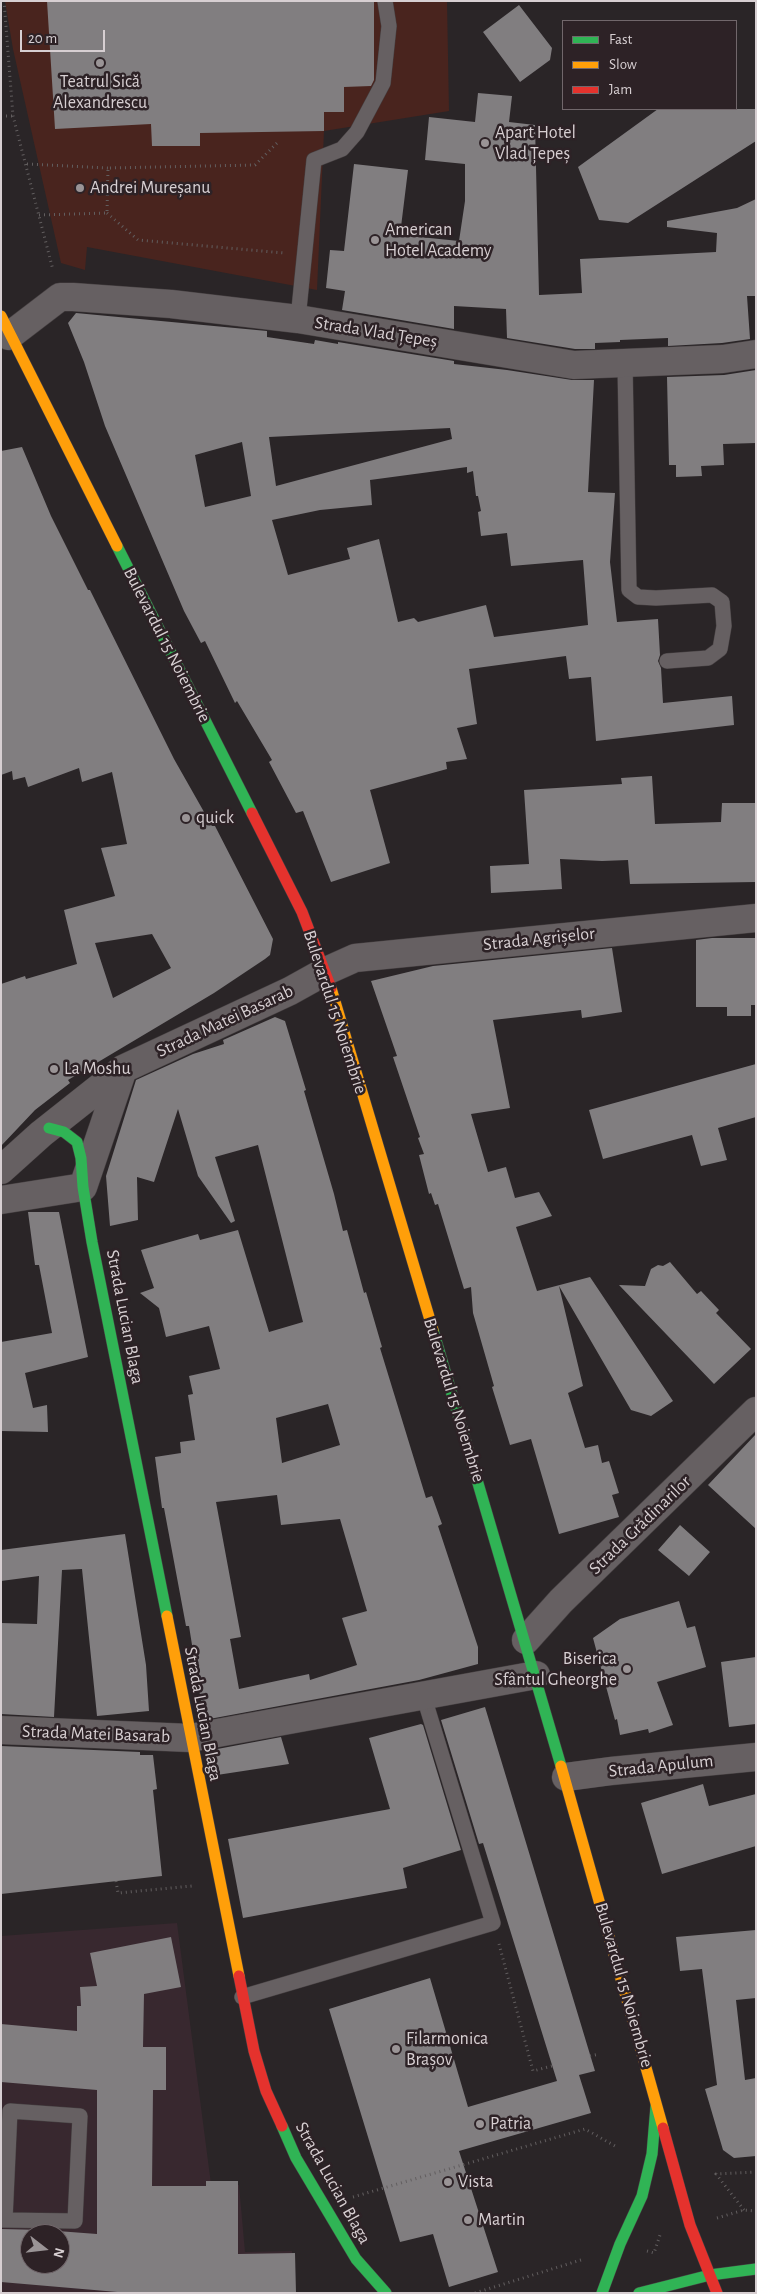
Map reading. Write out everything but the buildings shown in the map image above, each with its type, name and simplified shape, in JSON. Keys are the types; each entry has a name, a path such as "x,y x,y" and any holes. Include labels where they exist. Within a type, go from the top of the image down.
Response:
{"main road":[{"name":"Bulevardul 15 Noiembrie","path":"4,326 302,912 326,971 566,1777 690,2226 717,2293"},
{"name":"Strada Lucian Blaga","path":"49,1128 64,1132 77,1142 81,1158 83,1187 190,1738 254,2051 266,2091 296,2158 356,2259 386,2293"},
{"path":"602,2293 620,2244 642,2196 652,2154 656,2102"},
{"path":"639,2293 710,2275 756,2269"}],"street":[{"name":"Strada Vlad Țepeș","path":"60,297 171,304 298,319 574,365 723,359 756,354"},
{"path":"4,326 60,297"},
{"name":"Strada Agrișelor","path":"326,971 356,958 756,918"},
{"name":"Strada Matei Basarab","path":"1,1170 49,1128 123,1069 290,991 326,971"},
{"path":"1,1200 83,1187 123,1069"},
{"name":"Strada Grădinarilor","path":"526,1640 560,1601 756,1411"},
{"path":"423,1694 536,1675"},
{"name":"Strada Matei Basarab","path":"1,1730 190,1738 423,1694"},
{"name":"Strada Apulum","path":"566,1777 756,1757"},
{"path":"356,2259 368,2293"}],"lane":[{"path":"298,319 314,160 342,149 357,132 383,83 389,26 384,1"},
{"path":"625,363 629,590 638,597 712,595 722,602 724,626 720,649 708,658 667,661"},
{"path":"242,1997 493,1923 423,1694"},
{"path":"10,2111 80,2116 75,2221 3,2220 10,2111"}],"path":[{"path":"4,1 13,116 60,297"},
{"path":"1,116 13,116"},
{"path":"26,164 108,168 255,165 277,142"},
{"path":"107,213 108,168"},
{"path":"39,215 107,213 138,240 304,255"},
{"path":"116,1881 118,1893 219,1884"},
{"path":"493,1923 533,2071 552,2066"},
{"path":"590,2056 599,2054"},
{"path":"324,2206 585,2129 616,2146"},
{"path":"744,2210 716,2174 756,2172"},
{"path":"475,2293 589,2258"}],"shaded area":[{"path":"5,1 447,1 449,111 324,131 317,290 87,247 85,270 61,263 13,49"},
{"path":"177,1923 211,2184 239,2185 245,2252 292,2251 293,2293 1,2293 1,1936"}],"traffic: fast":[{"path":"117,546 252,813"},
{"path":"49,1128 64,1132 77,1142 81,1158 83,1187 92,1242 167,1616"},
{"path":"433,1330 561,1766"},
{"path":"602,2293 620,2244 642,2196 652,2154 656,2106"},
{"path":"282,2126 296,2158 356,2259 386,2293"},
{"path":"639,2293 710,2275 756,2269"}],"traffic: slow":[{"path":"1,316 117,546"},
{"path":"331,988 433,1330"},
{"path":"167,1616 239,1976"},
{"path":"561,1766 663,2128"}],"traffic: jam":[{"path":"252,813 302,912 331,988"},
{"path":"239,1976 254,2051 266,2091 282,2126"},
{"path":"663,2128 690,2225 717,2293"}],"place":[{"name":"Teatrul Sică Alexandrescu","path":"100,63"},
{"name":"Apart Hotel Vlad Țepeș","path":"485,143"},
{"name":"Andrei Mureșanu","path":"80,188"},
{"name":"American Hotel Academy","path":"375,240"},
{"name":"quick","path":"186,818"},
{"name":"La Moshu","path":"54,1069"},
{"name":"Biserica Sfântul Gheorghe","path":"627,1669"},
{"name":"Filarmonica Brașov","path":"396,2049"},
{"name":"Patria","path":"480,2124"},
{"name":"Vista","path":"448,2182"},
{"name":"Martin","path":"468,2220"}]}
